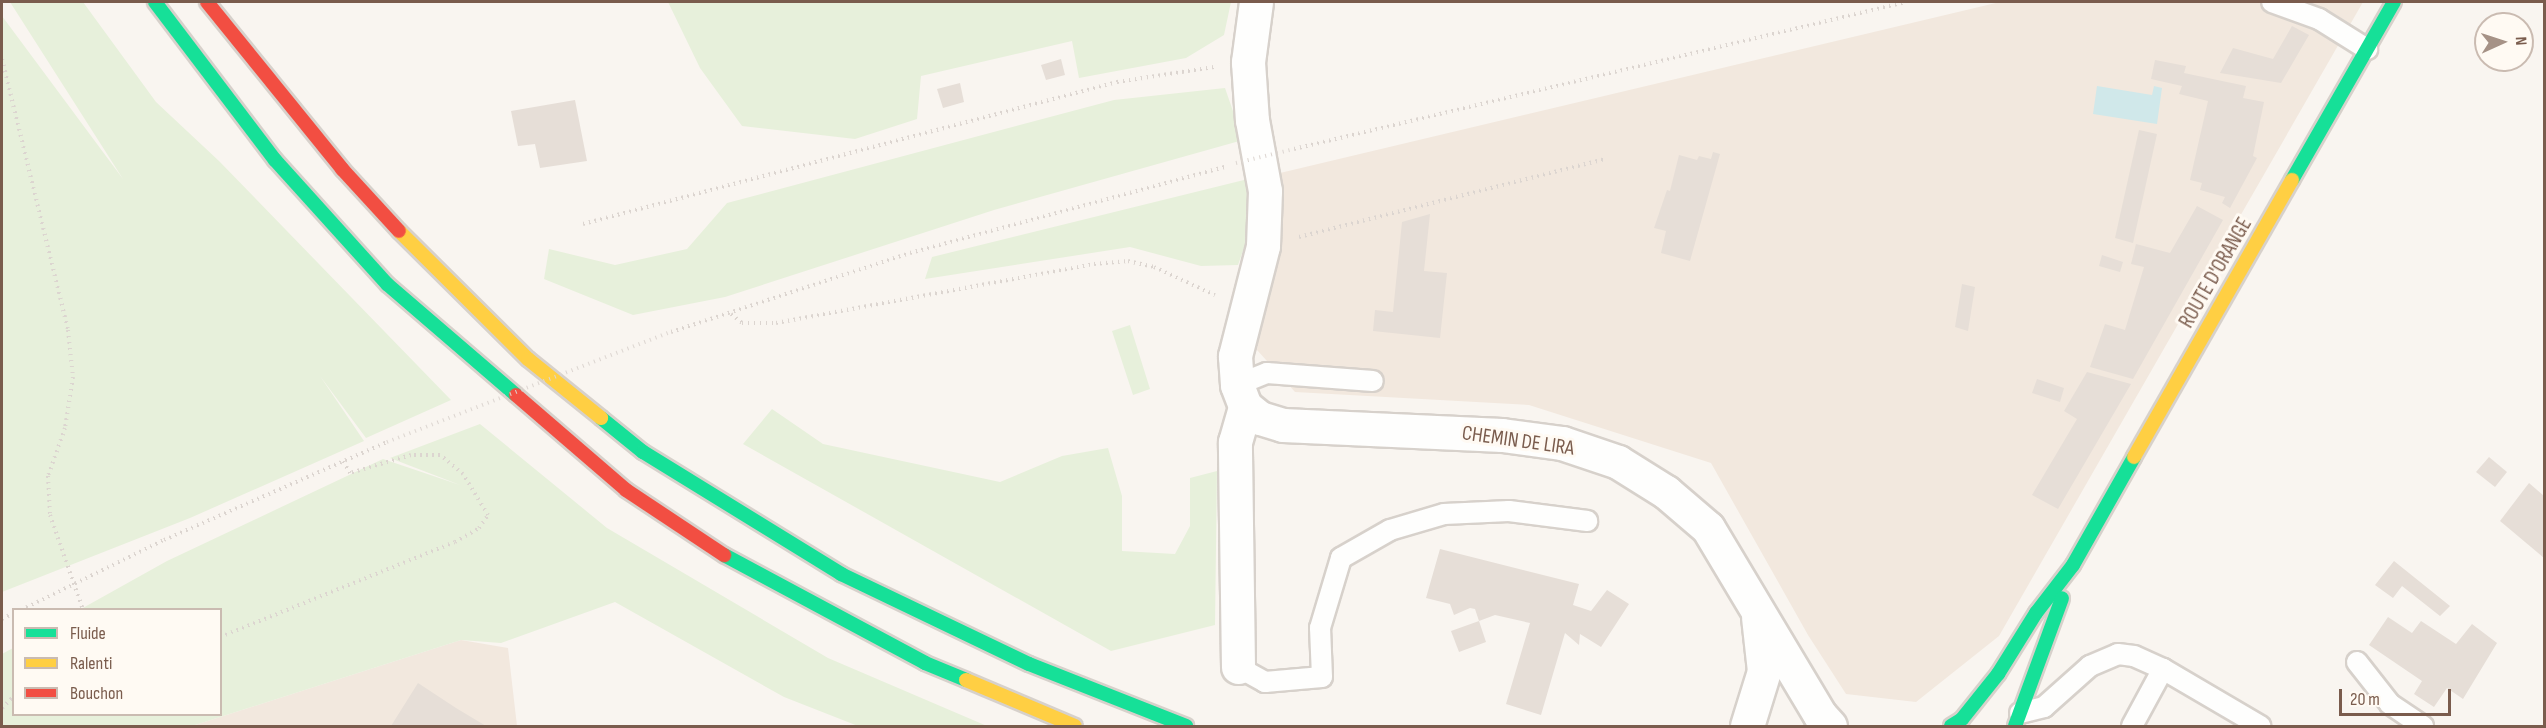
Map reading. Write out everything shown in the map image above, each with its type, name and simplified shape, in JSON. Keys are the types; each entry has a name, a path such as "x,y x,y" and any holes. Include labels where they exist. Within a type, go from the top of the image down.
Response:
{"main road":[{"path":"155,2 275,160 387,284 626,490 747,570 904,652 1075,726"},
{"path":"207,2 342,169 430,264 528,359 644,452 841,574 1029,664 1186,726"},
{"name":"ROUTE D'ORANGE","path":"1951,726 1962,719 1998,674 2036,613 2073,566 2394,2"},
{"name":"ROUTE D'ORANGE","path":"2018,719 2073,566"}],"street":[{"path":"1238,667 1234,442 1241,396 1235,356 1263,246 1265,191 1252,120 1248,62 1256,2"},
{"name":"CHEMIN DE LIRA","path":"1241,396 1260,418 1283,425 1502,435 1562,443 1618,462 1666,492 1708,528 1732,564 1758,615"},
{"path":"1747,726 1764,671 1758,615"},
{"path":"1758,615 1830,726"}],"lane":[{"path":"2272,2 2319,19 2367,49"},
{"path":"1241,396 1267,373 1373,381"},
{"path":"1238,667 1265,682 1322,677 1320,628 1341,558 1390,530 1444,514 1509,511 1587,521"},
{"path":"2018,719 2044,707 2090,666 2118,654 2134,656 2163,669 2260,726"},
{"path":"2357,662 2390,704 2423,726"},
{"path":"2132,726 2163,669"}],"path":[{"path":"23,608 164,540 387,442 671,332 910,253 1236,163 1906,2"},
{"path":"2,59 68,330 73,377 65,428 48,476 50,515 83,608"},
{"path":"583,224 1117,82 1248,62"},
{"path":"1263,246 1605,159"},
{"path":"731,314 742,324 776,323 1094,264 1128,261 1154,267 1246,308"},
{"path":"222,636 455,542 480,528 488,515 463,474 440,455 411,455 350,473 343,461"}],"shaded area":[{"path":"2000,2 2363,2 1999,636 1916,702 1846,694 1808,635 1711,463 1529,405 1295,392 1257,350 1280,173"},
{"path":"461,640 508,648 517,726 192,726"}],"green space":[{"path":"10,2 83,2 156,102 219,161 451,400 366,438 320,376 364,441 190,518 2,592 2,16 123,179"},
{"path":"668,2 1231,2 1224,35 1186,58 1079,78 1072,41 921,76 917,119 855,139 742,126 700,68"},
{"path":"1225,88 1243,140 994,210 725,297 633,315 544,279 549,249 615,265 687,249 727,203 1114,100"},
{"path":"1248,179 1255,217 1238,265 1201,266 1130,247 925,279 932,257"},
{"path":"1130,325 1150,389 1133,395 1112,331"},
{"path":"772,409 823,444 1000,482 1062,456 1108,448 1122,496 1122,551 1175,554 1190,526 1190,478 1217,471 1215,625 1111,651 743,444"},
{"path":"480,424 607,528 828,658 987,726 858,726 784,697 615,602 501,643 461,640 192,726 2,726 2,654 12,649 12,716 222,716 222,608 83,608 167,561 383,459 460,485 390,458"}],"water":[{"path":"2097,86 2152,95 2154,86 2162,88 2157,124 2093,114"}],"building":[{"path":"2292,26 2309,35 2281,83 2220,73 2233,48 2273,59"},
{"path":"1061,59 1065,75 1046,80 1041,65"},
{"path":"2155,60 2186,66 2184,73 2246,86 2243,98 2264,102 2253,156 2257,158 2230,208 2222,203 2225,197 2200,190 2202,183 2190,180 2208,101 2179,94 2182,86 2151,79"},
{"path":"960,83 964,102 943,108 937,89"},
{"path":"575,100 587,161 540,168 535,144 518,146 511,111"},
{"path":"2139,130 2157,134 2133,243 2115,238"},
{"path":"1713,152 1720,154 1690,261 1661,253 1666,231 1654,228 1667,190 1670,191 1679,155 1697,160 1699,156 1711,159"},
{"path":"2197,206 2223,220 2133,379 2090,367 2105,324 2125,330 2144,267 2131,264 2136,244 2170,253"},
{"path":"1430,214 1424,271 1447,273 1440,338 1373,331 1375,310 1393,312 1402,222"},
{"path":"2102,255 2123,262 2120,272 2099,266"},
{"path":"1962,284 1975,287 1968,331 1955,327"},
{"path":"2087,372 2131,384 2058,509 2032,495 2077,419 2064,411"},
{"path":"2037,379 2064,388 2060,402 2032,393"},
{"path":"2489,457 2507,472 2495,487 2476,472"},
{"path":"2529,483 2544,496 2544,558 2500,521"},
{"path":"1440,549 1579,584 1573,605 1591,611 1607,590 1629,604 1601,647 1580,634 1579,645 1565,633 1541,715 1506,704 1530,623 1495,615 1479,621 1475,609 1470,608 1454,615 1450,604 1426,598"},
{"path":"2394,561 2450,606 2440,616 2402,586 2393,598 2375,585"},
{"path":"2388,617 2412,633 2421,621 2456,644 2472,624 2497,643 2463,699 2447,688 2434,707 2414,694 2422,681 2369,645"},
{"path":"1479,621 1486,642 1459,652 1451,631"},
{"path":"418,683 456,708 486,726 391,726"}],"traffic: fast":[{"path":"155,2 275,160 387,284 516,395"},
{"path":"2292,180 2394,2"},
{"path":"601,418 643,452 841,574 1029,664 1186,726"},
{"path":"1951,726 1962,719 1998,674 2036,613 2073,565 2134,457"},
{"path":"724,555 925,663 966,680"},
{"path":"2015,726 2062,598"}],"traffic: slow":[{"path":"2134,457 2292,180"},
{"path":"399,231 528,359 601,418"},
{"path":"966,680 1075,726"}],"traffic: jam":[{"path":"207,2 342,169 399,231"},
{"path":"516,395 626,490 724,555"}]}
